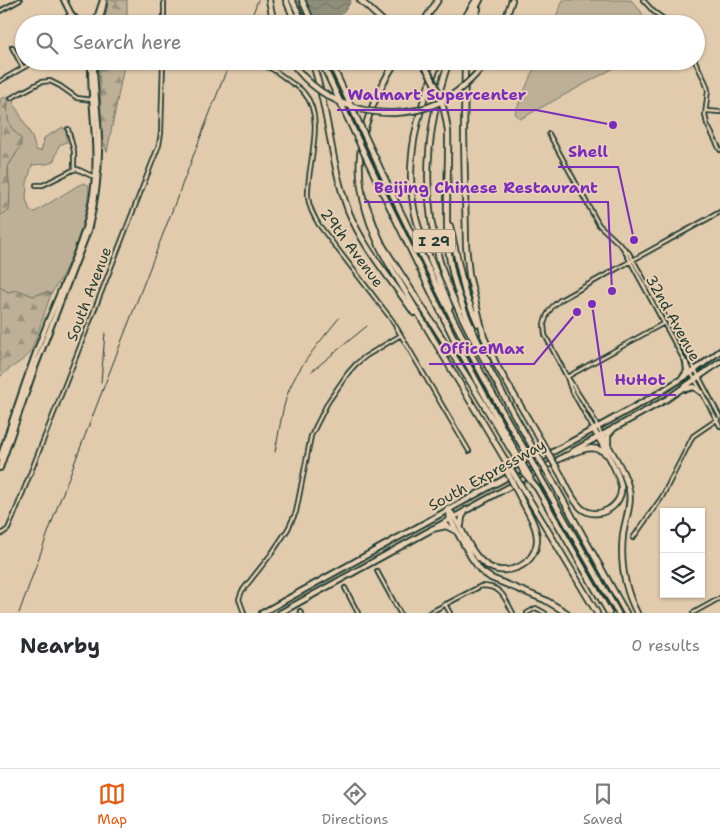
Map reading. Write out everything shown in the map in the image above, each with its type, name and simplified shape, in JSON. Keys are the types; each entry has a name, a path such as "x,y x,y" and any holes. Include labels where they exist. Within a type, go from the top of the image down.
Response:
{"highway":[{"path":"269,0 272,15"},
{"path":"286,0 292,15"},
{"path":"292,0 300,15"},
{"path":"302,0 309,15"},
{"path":"360,0 376,15"},
{"path":"428,15 438,0"},
{"path":"468,15 479,0"},
{"path":"472,15 479,0"},
{"path":"475,15 479,0"},
{"path":"507,15 512,0"},
{"path":"299,70 308,81 331,98 365,110 392,112 415,110 438,102 459,90 478,70"},
{"path":"315,70 323,98 337,173 353,222 365,244 435,343"},
{"path":"325,70 457,345 517,457"},
{"path":"334,70 451,316 498,405 618,613"},
{"path":"391,70 372,106 365,126 361,149 361,187 366,213 378,244 498,448 536,531 537,542 535,551 524,565 511,570 493,569 479,560 448,510"},
{"path":"426,70 439,95 448,132 448,247 453,275 468,319 509,406"},
{"path":"436,70 420,113 415,137 411,176 416,217 426,248 450,306 451,316"},
{"name":"I 29","path":"446,70 435,109 428,166 432,233 440,264 455,303 509,406 626,613"},
{"path":"465,70 466,245 469,275 484,337"},
{"path":"361,187 383,246 537,488 609,613"},
{"path":"448,212 465,293 497,366 580,507 593,513 604,512 616,504 621,490 610,455 608,437 614,428"},
{"path":"596,428 629,490 622,563 628,594 637,613"},
{"path":"563,457 591,448 610,455"},
{"path":"505,464 526,494 597,613"},
{"path":"466,510 461,521 464,538 477,566 485,574 544,600 567,613"},
{"path":"432,529 442,526 449,527 464,538"}],"main road":[{"path":"64,0 72,14"},
{"path":"99,15 104,0"},
{"path":"0,468 34,370 88,231 94,208 97,177 93,70"},
{"path":"0,458 26,380 85,228 97,177"},
{"name":"South Expressway","path":"262,613 678,382 720,352"},
{"name":"South Expressway","path":"280,613 679,392 720,362"},
{"path":"678,382 686,373 686,363"},
{"path":"679,392 692,387 701,392"}],"street":[{"path":"0,11 20,0"},
{"path":"164,0 164,15"},
{"path":"643,0 658,15"},
{"path":"12,47 15,53"},
{"path":"0,81 19,70"},
{"name":"South Avenue","path":"0,535 8,530 158,144 163,70"},
{"name":"29th Avenue","path":"276,70 304,92 311,103 316,117 308,197 310,211 387,313 469,451"},
{"path":"699,70 707,86 706,111 708,127 720,150"},
{"path":"10,98 41,82 50,81 77,98 94,100"},
{"path":"706,111 720,112"},
{"path":"68,129 74,151 74,170"},
{"name":"32nd Avenue","path":"549,134 599,226 629,253 719,418 720,426"},
{"path":"36,185 43,185 77,169 86,175 97,177"},
{"path":"596,428 570,387 567,377 546,337 544,326 552,307 558,301 720,212"},
{"name":"32nd Avenue","path":"622,247 686,363 693,372"},
{"path":"567,377 667,321"},
{"path":"244,613 239,599 242,591 272,553 296,512 311,436 328,402 356,364 401,335"},
{"name":"32nd Avenue","path":"697,380 701,392 719,418"},
{"path":"633,538 662,497 692,436 719,418"},
{"path":"377,571 400,613"},
{"path":"429,613 482,586 493,587 499,590 513,613"},
{"path":"345,588 358,613"},
{"path":"693,613 720,598"},
{"path":"445,604 450,613"},
{"path":"527,613 536,608 545,613"}],"green space":[{"path":"109,0 127,0 127,15 106,15"},
{"path":"563,0 631,0 643,15 557,15"},
{"path":"99,70 123,70 107,152 102,141"},
{"path":"533,70 610,70 520,119 515,113"},
{"path":"5,97 8,100 8,121 12,129 21,138 21,146 8,166 10,187 9,211 0,215 0,99"},
{"path":"11,98 32,137 36,150 41,151 44,138 63,127 66,131 67,142 59,145 52,162 49,164 32,165 27,183 26,199 30,211 35,212 84,183 89,186 85,214 77,242 65,270 51,294 47,292 33,296 18,290 8,292 0,287 0,215 10,204 8,166 16,154 21,138 12,129 8,121 8,100"},
{"path":"0,287 8,292 18,290 33,296 47,292 51,294 31,352 0,377"}],"water":[{"path":"304,0 351,0 341,15 293,15"}],"railway":[{"path":"252,15 258,0"},
{"path":"19,613 57,508 227,70"},
{"path":"275,452 283,409 291,385 310,355 339,318"},
{"path":"312,371 367,326"},
{"path":"101,382 105,333"}],"place":[{"name":"Walmart Supercenter","path":"613,125"},
{"name":"Shell","path":"634,240"},
{"name":"Beijing Chinese Restaurant","path":"612,291"},
{"name":"HuHot","path":"592,304"},
{"name":"OfficeMax","path":"577,312"}]}
